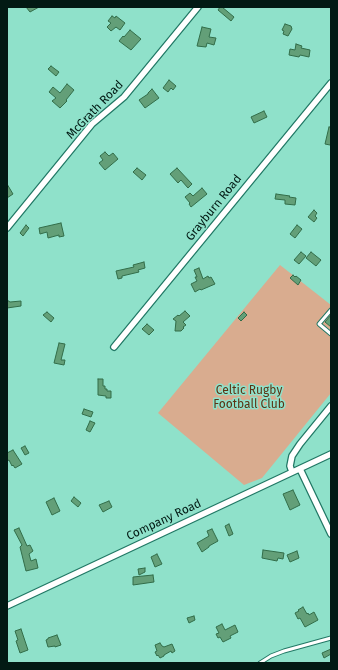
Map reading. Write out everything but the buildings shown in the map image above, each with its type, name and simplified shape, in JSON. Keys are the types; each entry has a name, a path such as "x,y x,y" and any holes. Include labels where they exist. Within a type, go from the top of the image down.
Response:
{"street":[{"name":"McGrath Road","path":"7,228 92,124 124,97 198,7"},
{"name":"Grayburn Road","path":"114,347 331,83"},
{"path":"292,472 290,470 290,463 294,452 331,406"},
{"name":"Company Road","path":"7,606 331,454"},
{"path":"300,469 331,534"}],"lane":[{"path":"331,310 319,324 331,334"},
{"path":"260,663 271,656 284,651 331,638"}],"green space":[{"name":"Celtic Rugby Football Club","path":"280,265 331,305 331,393 262,478 244,485 158,413"}]}
